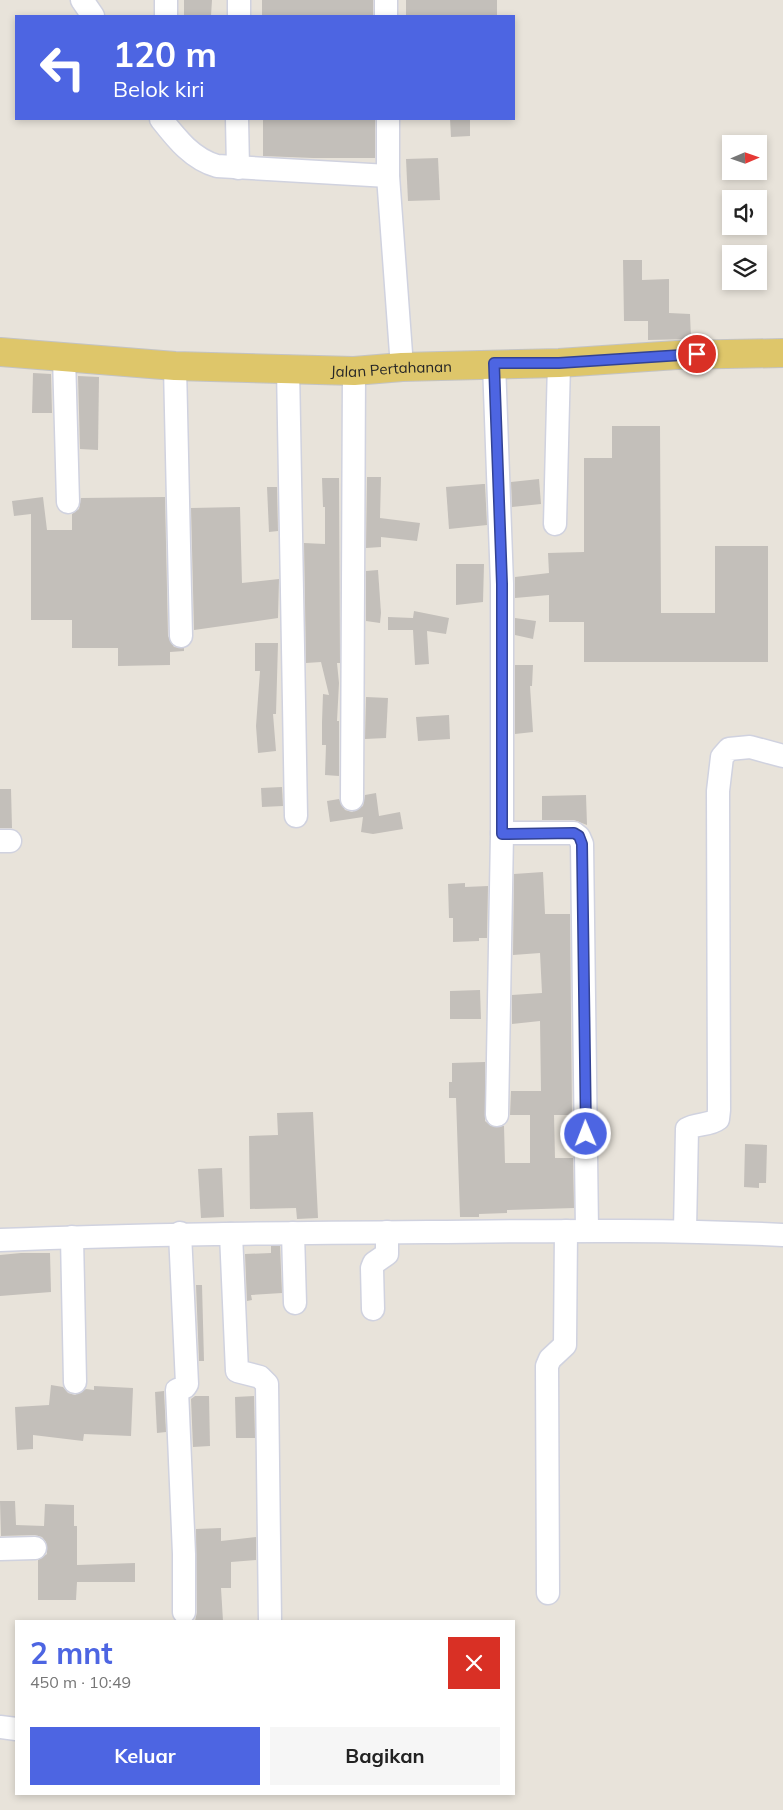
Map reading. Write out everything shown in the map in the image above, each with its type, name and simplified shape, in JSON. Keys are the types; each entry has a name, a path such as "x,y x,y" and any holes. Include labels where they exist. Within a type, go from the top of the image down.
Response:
{"main road":[{"name":"Jalan Pertahanan","path":"0,352 175,366 288,367 354,371 494,363 559,363 677,355 783,353"}],"street":[{"path":"82,0 92,15"},
{"path":"166,0 166,15"},
{"path":"239,0 239,15"},
{"path":"386,0 386,15"},
{"path":"237,120 238,168"},
{"path":"388,120 388,176 402,367"},
{"path":"165,121 197,158 217,166 388,176"},
{"path":"64,356 68,502"},
{"path":"494,363 502,584 502,834 497,1115"},
{"path":"555,524 559,363"},
{"path":"175,366 181,636"},
{"path":"288,367 296,816"},
{"path":"352,799 354,371"},
{"path":"685,1230 687,1130 691,1127 712,1124 718,1119 719,1110 718,791 722,757 729,749 743,746 783,756"},
{"path":"502,834 574,833 579,836 582,844 577,1230 565,1345 550,1359 547,1366 548,1593"},
{"path":"0,1240 180,1233 577,1230 685,1230 783,1236"},
{"path":"373,1309 372,1268 376,1261 387,1254 387,1232"},
{"path":"180,1233 187,1384 185,1387 176,1390 184,1554 184,1612"},
{"path":"293,1233 295,1303"},
{"path":"232,1234 237,1371 260,1377 266,1384 270,1620"},
{"path":"72,1237 75,1382"},
{"path":"0,1549 35,1548"},
{"path":"0,1727 15,1728"}],"building":[{"path":"184,0 212,0 211,15 184,15"},
{"path":"262,0 373,0 373,15 262,15"},
{"path":"406,0 497,0 497,15 406,15"},
{"path":"263,120 375,120 375,158 263,156"},
{"path":"450,120 470,120 470,136 451,137"},
{"path":"438,158 440,200 408,201 406,159"},
{"path":"623,260 642,260 642,280 669,279 669,313 690,314 691,339 648,340 648,321 624,321"},
{"path":"33,373 51,374 52,413 32,413"},
{"path":"78,376 99,377 98,450 80,449"},
{"path":"612,426 660,426 661,613 715,613 715,546 768,546 768,662 584,662 584,622 549,622 549,595 515,598 515,577 549,573 548,553 584,552 584,458 612,458"},
{"path":"367,477 381,477 380,518 420,523 417,541 381,537 381,547 366,548"},
{"path":"322,478 339,478 340,663 337,663 339,683 337,721 339,721 339,776 325,775 326,745 322,745 323,694 329,695 321,662 306,663 304,543 325,544 325,507 323,507"},
{"path":"539,479 541,504 512,507 511,482"},
{"path":"485,484 487,525 449,529 446,487"},
{"path":"267,487 277,487 278,531 269,532"},
{"path":"43,497 47,530 72,530 72,514 79,509 81,498 165,497 168,636 174,647 184,648 184,651 170,652 170,665 118,666 118,648 72,648 72,620 31,620 31,514 14,516 12,501"},
{"path":"240,507 242,583 279,579 278,618 194,630 191,508"},
{"path":"456,564 484,564 483,602 456,605"},
{"path":"378,570 380,623 366,621 366,571"},
{"path":"414,611 449,618 446,634 427,631 429,664 415,665 413,630 388,630 388,617 413,618"},
{"path":"515,618 536,621 533,639 515,635"},
{"path":"255,643 278,643 276,714 273,714 276,751 258,753 256,726 260,671 255,671"},
{"path":"515,665 533,665 532,686 530,686 533,732 515,734"},
{"path":"366,697 388,698 386,738 365,739"},
{"path":"449,715 450,739 418,741 416,717"},
{"path":"282,787 283,806 262,807 261,788"},
{"path":"0,789 11,789 12,828 0,828"},
{"path":"376,793 379,816 400,812 403,829 373,834 361,832 363,817 330,822 327,801 339,799 345,810 352,812 363,806 365,795"},
{"path":"586,795 587,825 574,820 542,820 542,796"},
{"path":"543,872 545,914 570,914 572,1115 554,1115 555,1158 573,1158 574,1208 507,1210 507,1213 479,1214 479,1217 460,1217 456,1098 449,1098 449,1082 452,1082 452,1063 485,1062 485,1121 491,1126 504,1126 505,1163 530,1163 530,1115 510,1115 511,1091 541,1091 540,1021 512,1024 512,995 542,993 540,953 513,955 514,874"},
{"path":"465,883 465,887 488,886 487,938 479,938 479,941 453,942 453,918 449,918 448,884"},
{"path":"480,990 481,1019 450,1019 450,991"},
{"path":"313,1112 318,1218 297,1219 296,1208 250,1209 249,1136 278,1135 277,1113"},
{"path":"745,1144 767,1145 766,1183 759,1183 759,1188 744,1187"},
{"path":"222,1168 224,1217 201,1218 198,1169"},
{"path":"271,1246 280,1246 282,1293 251,1295 252,1300 247,1301 245,1254 271,1253"},
{"path":"50,1253 51,1292 0,1296 0,1255"},
{"path":"196,1285 202,1285 204,1361 199,1361"},
{"path":"51,1385 63,1387 68,1393 75,1395 86,1389 94,1390 94,1386 133,1388 131,1436 84,1434 83,1441 33,1435 33,1449 17,1450 15,1407 49,1405"},
{"path":"164,1391 166,1432 157,1433 155,1392"},
{"path":"195,1396 209,1396 210,1446 193,1447 191,1399"},
{"path":"254,1396 255,1438 236,1438 235,1397"},
{"path":"0,1501 15,1501 16,1525 44,1526 45,1504 74,1505 74,1526 77,1526 77,1565 135,1563 135,1582 77,1582 76,1600 38,1600 38,1560 47,1554 46,1542 42,1537 35,1535 1,1536"},
{"path":"221,1528 221,1541 256,1537 256,1560 231,1562 231,1588 221,1588 223,1620 195,1620 197,1612 196,1529"}],"route":[{"path":"586,1134 581,840 574,833 502,834 502,584 494,363 559,363 697,354"}]}
